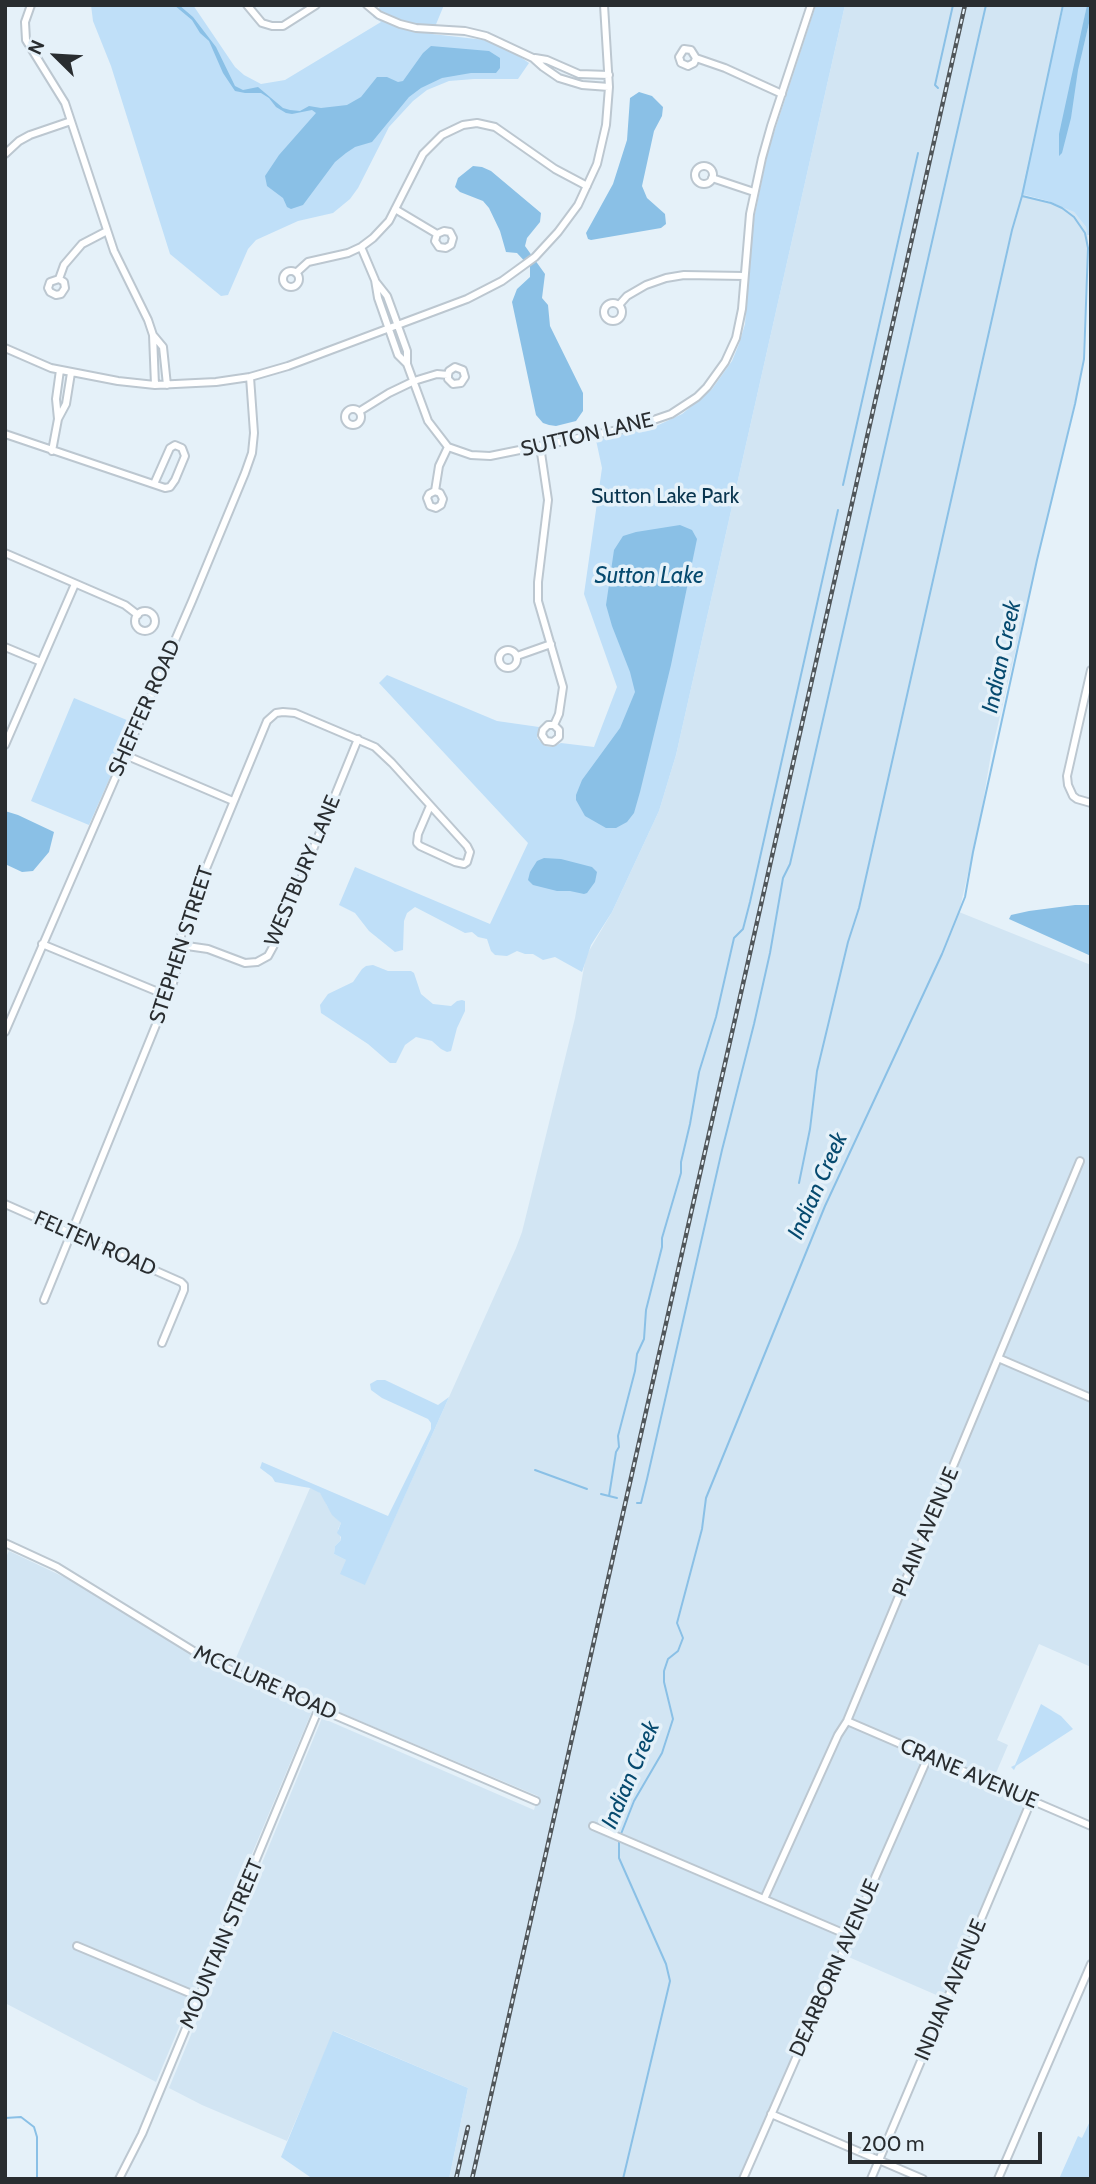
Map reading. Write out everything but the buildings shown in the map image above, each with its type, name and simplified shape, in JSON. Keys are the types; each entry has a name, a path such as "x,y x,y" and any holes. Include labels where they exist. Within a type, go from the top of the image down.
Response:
{"street":[{"path":"31,5 25,22 26,40 62,97 107,231 121,266 144,309 153,335 155,385"},
{"path":"247,5 262,23 272,26 283,26 316,5"},
{"path":"367,5 386,19 400,24 476,33 498,40 533,58 550,73 569,82 609,87"},
{"path":"5,348 36,363 71,373 155,385 208,383 250,377 398,326 484,291 535,257 567,221 587,186 601,150 606,125 609,75 604,5"},
{"name":"SUTTON LANE","path":"448,447 471,456 485,457 646,424 671,414 697,397 717,375 736,338 742,309 747,235 754,192 771,126 811,5"},
{"path":"533,58 547,60 579,74 609,75"},
{"path":"696,58 782,94"},
{"path":"5,154 30,135 71,121"},
{"path":"296,273 308,262 361,247 382,229 419,162 433,143 454,128 471,123 484,123 495,127 555,169 587,186"},
{"path":"712,178 754,192"},
{"path":"395,209 437,234"},
{"path":"58,279 64,265 82,244 107,231"},
{"path":"361,247 375,280 387,296 407,351 407,364 428,421 448,447 439,467 435,491"},
{"path":"619,306 627,296 637,290 666,278 684,275 744,276"},
{"path":"375,280 377,298 388,329 398,355 407,364"},
{"path":"153,335 163,347 167,385"},
{"path":"58,419 55,399 60,370"},
{"path":"52,451 58,419 66,404 71,373"},
{"path":"360,411 414,381 437,374 448,374"},
{"name":"SHEFFER ROAD","path":"5,1032 249,463 254,429 250,377"},
{"path":"5,434 165,488 173,484 185,456 183,448 175,445 170,448 154,484"},
{"path":"540,446 548,500 538,601 563,687 559,714 554,725"},
{"path":"5,553 125,605 138,615"},
{"path":"5,745 75,584"},
{"path":"517,656 551,644"},
{"path":"5,647 41,662"},
{"path":"1091,670 1067,776 1073,796 1091,803"},
{"name":"STEPHEN STREET","path":"44,1300 167,996 178,965 186,917 263,727 276,713 295,713 380,751 467,846 470,852 464,864 417,843 430,806"},
{"name":"WESTBURY LANE","path":"180,945 200,946 246,963 257,962 268,956 358,739"},
{"path":"125,755 233,800"},
{"path":"42,944 167,996"},
{"name":"PLAIN AVENUE","path":"764,1899 838,1735 847,1721 1080,1161"},
{"name":"FELTEN ROAD","path":"5,1204 181,1282 184,1285 162,1343"},
{"path":"998,1358 1091,1398"},
{"name":"MCCLURE ROAD","path":"5,1543 57,1567 200,1655 536,1801"},
{"name":"MOUNTAIN STREET","path":"119,2179 142,2134 319,1708"},
{"name":"CRANE AVENUE","path":"847,1721 1091,1826"},
{"name":"DEARBORN AVENUE","path":"743,2179 928,1757"},
{"name":"INDIAN AVENUE","path":"871,2179 1031,1801"},
{"path":"593,1826 849,1936"},
{"path":"77,1946 199,1997"},
{"path":"998,2179 1091,1964"},
{"path":"771,2114 923,2179"}],"shaded area":[{"path":"845,5 1064,5 1021,194 1074,212 1086,227 1088,237 1083,359 991,754 979,826 959,912 1091,965 1091,1667 1039,1644 997,1740 1008,1745 990,1787 1030,1806 948,2000 844,1955 746,2179 449,2179 468,2088 334,2031 287,2141 169,2088 322,1718 534,1810 538,1796 232,1667 310,1488 317,1490 324,1497 327,1506 341,1523 338,1529 341,1540 335,1546 334,1554 346,1560 365,1584 522,1232 575,1018 586,956 612,912 659,811 676,755"},
{"path":"9,1551 104,1596 203,1663 312,1711 156,2082 5,2003 5,1559"}],"green space":[{"path":"91,5 193,5 235,67 261,84 285,80 381,22 373,17 381,5 444,5 432,34 485,40 529,63 518,79 449,81 427,90 389,127 350,199 333,213 298,221 256,240 248,249 228,295 221,296 170,254 111,66 93,21"},
{"name":"Sutton Lake Park","path":"816,5 845,5 676,755 659,811 612,912 591,945 582,972 555,957 543,960 533,954 517,951 507,956 495,955 487,939 472,932 465,933 415,907 407,913 404,921 403,950 395,952 369,931 355,913 339,905 355,867 490,924 528,843 379,683 387,675 497,721 539,727 537,738 545,746 552,747 561,743 594,747 617,687 584,594 602,468 596,440 652,428 682,414 712,389 732,361 745,324 752,228 768,151"},
{"path":"1064,5 1087,5 1079,47 1083,48 1091,15 1091,235 1087,235 1086,227 1074,212 1021,194"},
{"path":"74,698 134,723 89,825 31,801"},
{"path":"373,965 388,971 411,971 421,994 433,1004 451,1006 457,1001 465,1001 465,1011 451,1051 447,1052 432,1041 416,1037 405,1045 396,1063 390,1063 368,1044 321,1013 320,1005 328,994 353,982 362,969"},
{"path":"385,1380 438,1405 449,1397 365,1585 340,1574 346,1560 334,1554 335,1546 341,1540 337,1533 341,1523 332,1515 320,1493 310,1488 275,1482 260,1468 262,1462 388,1516 431,1429 431,1423 371,1390 370,1384"},
{"path":"1041,1704 1061,1716 1073,1729 1016,1766 1014,1770 1011,1767 1015,1765"},
{"path":"333,2031 468,2088 449,2179 313,2179 281,2157"},
{"path":"1091,2119 1091,2179 1059,2179 1078,2136 1082,2138"}],"water":[{"path":"174,5 179,5 193,17 216,47 235,86 243,90 258,87 283,108 290,110 300,111 309,106 321,108 347,105 361,97 377,77 403,81 431,46 489,51 500,58 500,68 496,73 471,73 442,78 421,88 409,97 372,142 355,147 335,162 303,205 291,209 283,198 267,186 265,176 279,155 316,113 312,110 286,113 261,93 235,91 223,73 209,41 192,20"},
{"path":"1087,5 1091,5 1091,15 1078,70 1071,118 1059,156 1059,134"},
{"path":"639,92 652,96 663,107 662,116 654,131 642,186 647,198 665,214 666,224 661,228 588,239 586,233 613,184 627,140 630,98"},
{"path":"473,166 491,171 541,213 540,222 527,238 525,246 545,274 542,298 548,305 550,326 583,393 583,411 576,421 549,425 536,415 512,302 517,289 530,277 530,267 517,253 506,252 500,231 483,201 460,192 455,187 458,178"},
{"name":"Sutton Lake","path":"680,525 692,530 697,539 671,665 640,792 634,813 627,822 616,828 606,828 585,816 576,795 582,780 620,728 635,692 606,605 614,550 623,536"},
{"path":"5,811 54,832 49,852 33,871 22,872 5,864"},
{"path":"544,858 561,859 592,867 597,872 595,882 584,894 533,885 528,880 530,872 537,861"},
{"path":"1091,905 1091,956 1009,919 1011,915 1029,911"}],"waterway":[{"path":"938,88 935,85 953,5"},
{"path":"637,1503 641,1503 647,1479 722,1150 754,1024 783,878 790,864 986,5"},
{"path":"1022,196 1063,5"},
{"path":"843,485 918,153"},
{"name":"Indian Creek","path":"621,1834 634,1801 662,1753 673,1719 664,1671 668,1659 678,1651 683,1638 677,1623 702,1529 706,1498 825,1206 942,954 965,897 1037,560 1084,359 1088,248 1085,233 1074,217 1051,203 1022,196 1012,230 859,908 848,942 817,1071 810,1129 799,1183"},
{"path":"609,1496 619,1447 618,1436 637,1354 644,1339 646,1310 662,1238 681,1173 699,1072 716,1017 734,938 743,929 750,902 838,510"},
{"path":"535,1470 587,1489"},
{"path":"601,1494 617,1498"},
{"name":"Indian Creek","path":"619,1839 619,1858 666,1964 670,1981 623,2179"},
{"path":"5,2118 21,2117 34,2127 37,2137 37,2179"}],"railway":[{"path":"472,2179 965,5"},
{"path":"456,2179 468,2127"}]}
